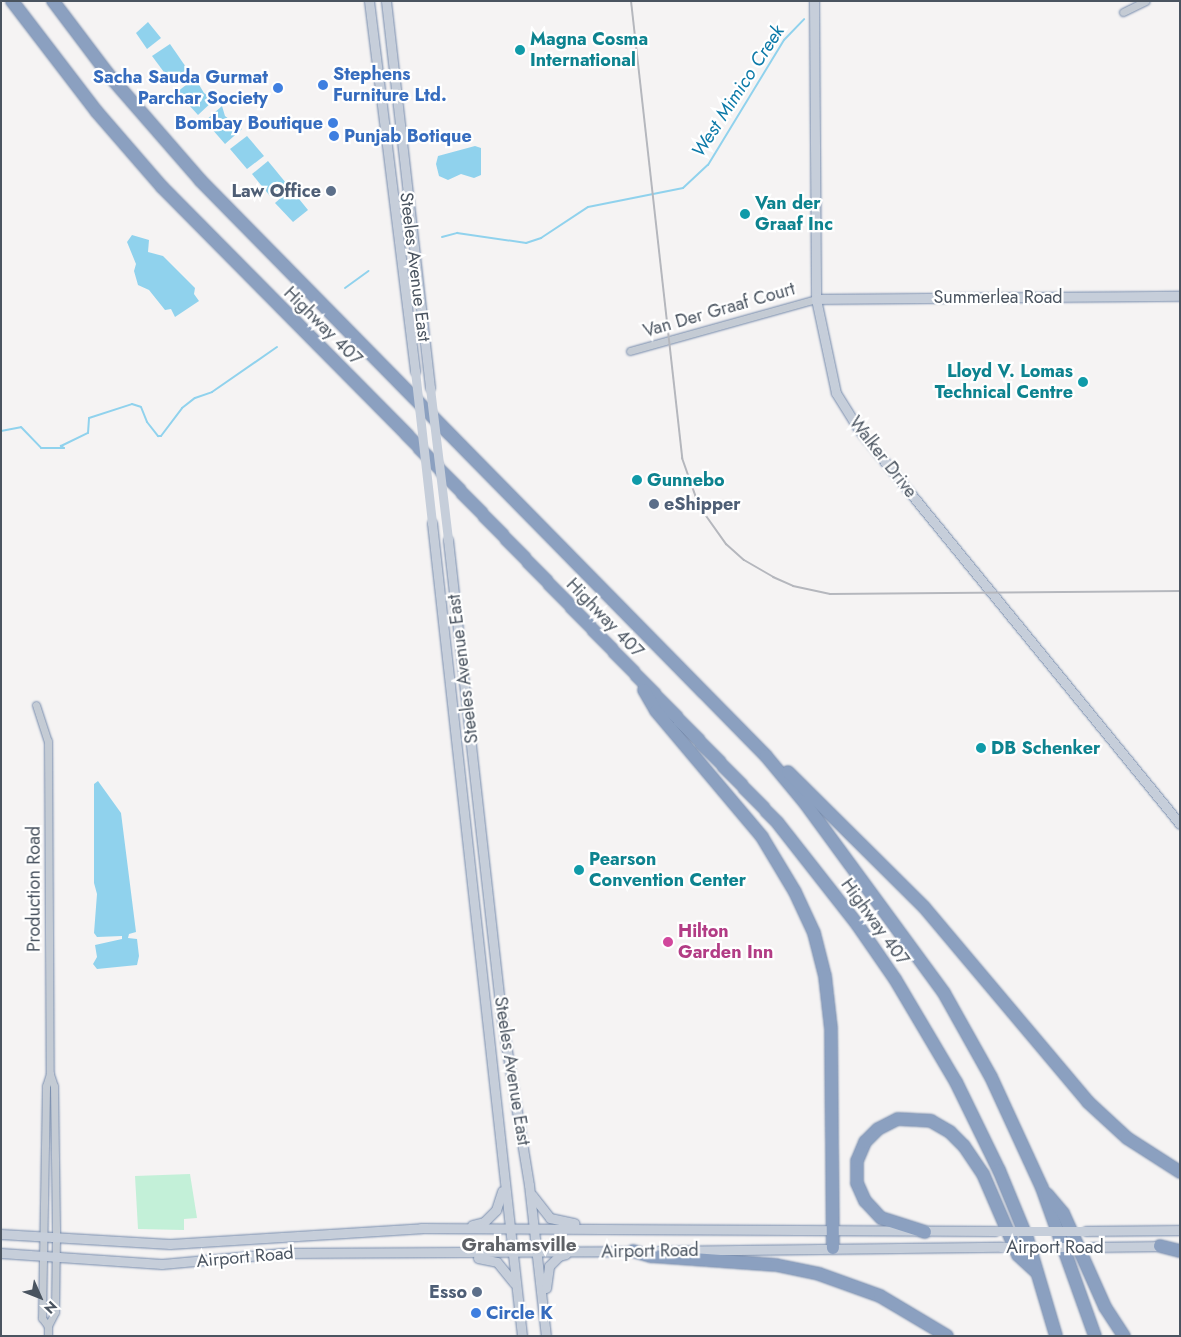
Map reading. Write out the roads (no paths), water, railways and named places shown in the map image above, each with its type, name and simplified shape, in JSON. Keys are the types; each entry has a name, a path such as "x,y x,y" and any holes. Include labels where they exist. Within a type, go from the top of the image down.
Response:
{"highway":[{"name":"Highway 407","path":"12,1 97,112 162,187 407,436 777,822 857,924 895,980 956,1082 999,1170 1027,1238 1056,1336"},
{"name":"Highway 407","path":"53,1 108,74 200,180 766,756 860,875 944,993 991,1077 1042,1188 1095,1336"},
{"path":"634,673 656,711 762,837 791,885 814,933 825,976 831,1028 833,1248"},
{"path":"766,756 802,785 924,907 1088,1102 1127,1138 1180,1172"},
{"path":"925,1232 881,1218 865,1201 857,1183 857,1161 865,1142 878,1129 898,1119 931,1121 950,1132 964,1146 983,1174 1018,1255 1037,1273"},
{"path":"1042,1188 1063,1213 1104,1307 1124,1336"},
{"path":"1160,1246 1180,1251"},
{"path":"633,1252 651,1256 776,1265 819,1274 880,1296 947,1336"}],"main road":[{"name":"Steeles Avenue East","path":"370,1 415,371 522,1336"},
{"name":"Steeles Avenue East","path":"386,1 502,1020 529,1185 546,1336"},
{"name":"Walker Drive","path":"814,1 816,299 836,394 859,430 1180,824"},
{"name":"Summerlea Road","path":"816,299 1180,296"},
{"path":"457,1228 479,1224 488,1219 500,1203 504,1181"},
{"path":"529,1185 536,1203 550,1218 565,1223 600,1223 610,1228"},
{"name":"Airport Road","path":"1,1234 170,1244 395,1229 457,1228 610,1228 833,1232 1180,1230"},
{"name":"Airport Road","path":"1,1254 162,1264 284,1253 633,1252 833,1248 1180,1246"},
{"path":"454,1252 465,1258 493,1259 508,1272 517,1291"},
{"path":"542,1306 547,1297 545,1278 549,1266 559,1256 581,1252"}],"street":[{"path":"1123,12 1146,1"},
{"name":"Van Der Graaf Court","path":"630,351 816,299"},
{"name":"Production Road","path":"36,705 48,741 50,1074 54,1086 56,1238 54,1258 55,1312 48,1326 42,1318 46,1086 50,1074"},
{"path":"48,1326 48,1336"}],"water":[{"path":"148,22 161,38 147,49 136,33"},
{"path":"170,44 188,70 172,83 152,56"},
{"path":"195,78 204,93 214,100 198,115 177,92"},
{"path":"222,106 225,116 242,129 225,144 205,121"},
{"path":"247,136 264,156 247,169 230,149"},
{"path":"475,146 481,148 481,175 474,178 461,174 448,180 439,176 436,164 438,156"},
{"path":"268,161 286,183 270,196 252,174"},
{"path":"291,189 308,210 293,222 275,203"},
{"path":"132,235 149,240 148,252 163,256 195,288 194,294 199,301 175,317 171,309 165,310 149,290 138,285 134,271 136,264 127,242"},
{"path":"98,781 121,813 136,932 129,934 128,938 137,939 139,956 137,965 97,969 93,964 97,957 95,945 122,939 122,936 97,937 94,933 97,894 94,883 94,784"}],"waterway":[{"name":"West Mimico Creek","path":"442,237 457,233 526,243 541,238 588,207 683,188 708,165 784,40 804,19"},
{"name":"West Mimico Creek","path":"345,288 368,271"},
{"name":"West Mimico Creek","path":"1,431 21,427 41,448 64,448 61,446 88,433 89,418 132,404 141,407 147,422 158,436 161,436 182,408 195,398 212,392 277,347"}],"railway":[{"path":"631,1 682,458 699,506 726,544 744,560 773,577 793,586 830,594 1180,591"}],"place":[{"name":"Magna Cosma International","path":"520,50"},
{"name":"Stephens Furniture Ltd.","path":"323,85"},
{"name":"Sacha Sauda Gurmat Parchar Society","path":"278,88"},
{"name":"Bombay Boutique","path":"333,123"},
{"name":"Punjab Botique","path":"334,136"},
{"name":"Law Office","path":"331,191"},
{"name":"Van der Graaf Inc","path":"745,214"},
{"name":"Lloyd V. Lomas Technical Centre","path":"1083,382"},
{"name":"Gunnebo","path":"637,480"},
{"name":"eShipper","path":"654,504"},
{"name":"DB Schenker","path":"981,748"},
{"name":"Pearson Convention Center","path":"579,870"},
{"name":"Hilton Garden Inn","path":"668,942"},
{"name":"Esso","path":"477,1292"},
{"name":"Circle K","path":"476,1313"}],"district":[{"name":"Grahamsville","path":"519,1245"}]}
